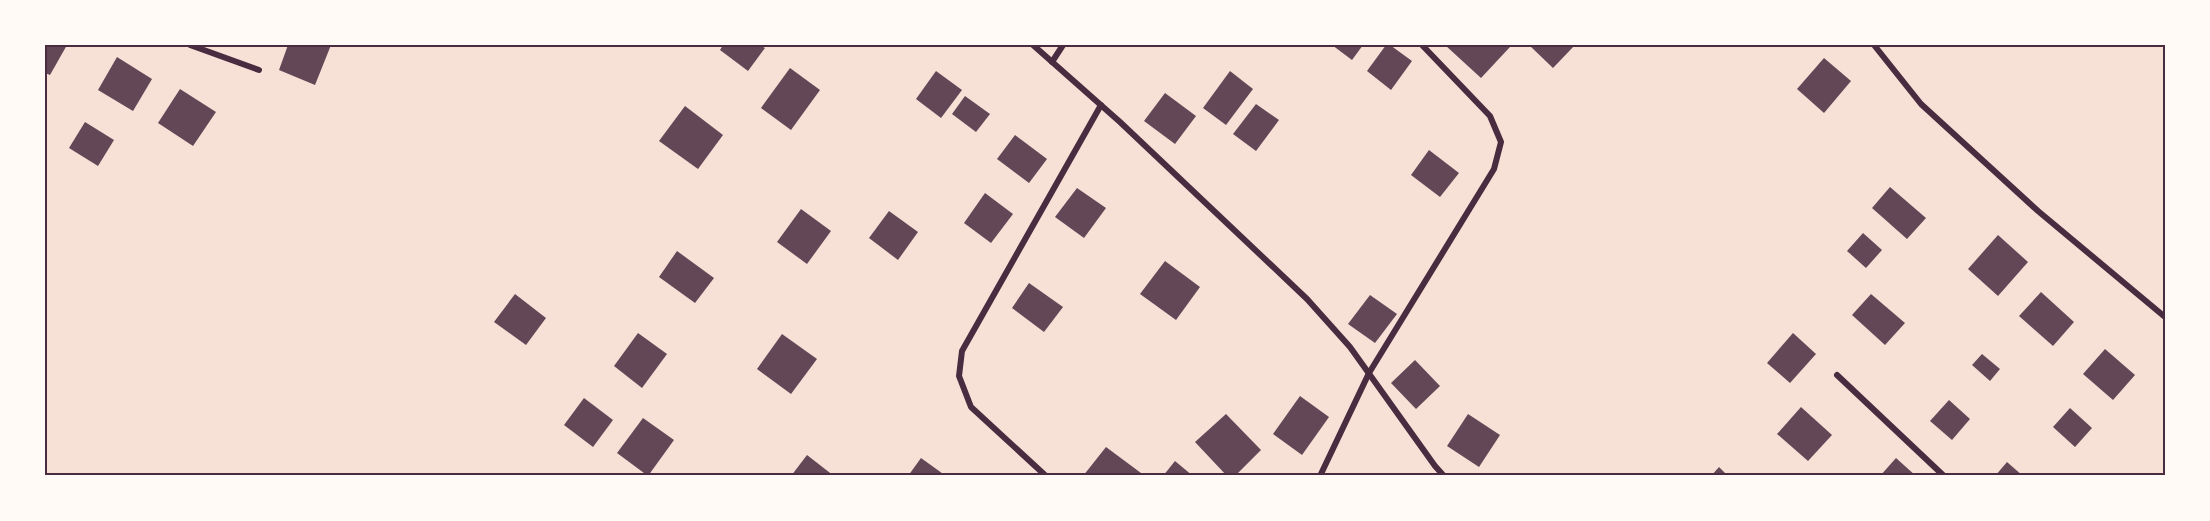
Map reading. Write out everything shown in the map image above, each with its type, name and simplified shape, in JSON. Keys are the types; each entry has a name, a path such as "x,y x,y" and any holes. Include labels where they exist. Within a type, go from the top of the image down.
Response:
{"street":[{"path":"190,45 260,70"},
{"path":"1033,45 1101,105 1307,298 1350,347 1444,476"},
{"path":"1052,62 1063,45"},
{"path":"1320,476 1369,373 1494,169 1501,142 1490,116 1422,45"},
{"path":"1874,45 1921,104 2038,211 2165,317"},
{"path":"1046,476 971,407 959,376 962,351 1101,105"},
{"path":"1837,375 1944,476"}],"building":[{"path":"45,45 67,45 50,75 45,73"},
{"path":"288,45 331,45 315,85 279,70"},
{"path":"723,45 760,45 765,48 748,71 720,50"},
{"path":"1332,45 1363,45 1352,60"},
{"path":"1386,45 1390,45 1412,61 1391,90 1367,71"},
{"path":"1445,45 1508,45 1510,47 1481,78"},
{"path":"1529,45 1575,45 1553,68"},
{"path":"117,57 152,79 133,111 98,90"},
{"path":"1824,58 1851,81 1824,113 1797,89"},
{"path":"790,68 820,90 791,130 761,108"},
{"path":"936,71 962,90 941,118 916,99"},
{"path":"1230,71 1253,89 1226,125 1203,108"},
{"path":"180,89 216,112 193,146 158,123"},
{"path":"1165,93 1196,116 1175,144 1144,121"},
{"path":"965,96 990,114 976,132 952,114"},
{"path":"1256,104 1279,120 1256,151 1233,134"},
{"path":"685,106 723,135 698,169 659,141"},
{"path":"85,122 114,140 98,166 69,148"},
{"path":"1015,135 1047,159 1029,183 997,159"},
{"path":"1429,150 1459,173 1440,197 1411,175"},
{"path":"1890,187 1926,218 1907,239 1872,208"},
{"path":"1077,188 1106,208 1084,238 1055,217"},
{"path":"985,193 1013,214 991,243 964,223"},
{"path":"801,209 831,231 807,264 777,242"},
{"path":"889,211 918,232 898,260 869,238"},
{"path":"1863,233 1882,250 1866,268 1847,251"},
{"path":"1998,235 2028,262 1998,296 1968,269"},
{"path":"677,251 714,278 695,303 659,277"},
{"path":"1165,261 1200,287 1176,320 1140,294"},
{"path":"1029,283 1063,307 1044,332 1012,308"},
{"path":"2041,292 2074,322 2053,346 2019,316"},
{"path":"515,294 546,318 526,345 494,322"},
{"path":"1871,294 1905,323 1885,345 1852,315"},
{"path":"1370,295 1397,314 1375,343 1348,324"},
{"path":"638,333 667,354 642,388 614,366"},
{"path":"1793,333 1816,354 1790,383 1767,363"},
{"path":"782,334 817,359 791,394 757,369"},
{"path":"2105,349 2135,375 2113,400 2083,374"},
{"path":"1982,354 2000,369 1990,381 1972,365"},
{"path":"1415,360 1440,386 1416,409 1391,383"},
{"path":"1300,396 1329,417 1302,455 1273,434"},
{"path":"584,398 613,420 593,447 564,425"},
{"path":"1949,400 1970,419 1952,440 1930,421"},
{"path":"1801,407 1832,435 1808,461 1777,434"},
{"path":"2070,408 2092,428 2075,447 2053,427"},
{"path":"1226,414 1261,450 1235,476 1227,476 1195,442"},
{"path":"1468,414 1500,435 1479,467 1447,446"},
{"path":"643,418 674,440 648,476 617,453"},
{"path":"1106,447 1141,473 1139,476 1083,476"},
{"path":"807,455 834,476 791,476"},
{"path":"921,458 946,476 908,476"},
{"path":"1896,458 1916,476 1880,476"},
{"path":"1175,461 1193,476 1163,476"},
{"path":"2007,462 2023,476 1995,476"},
{"path":"1719,467 1728,476 1711,476"}]}
